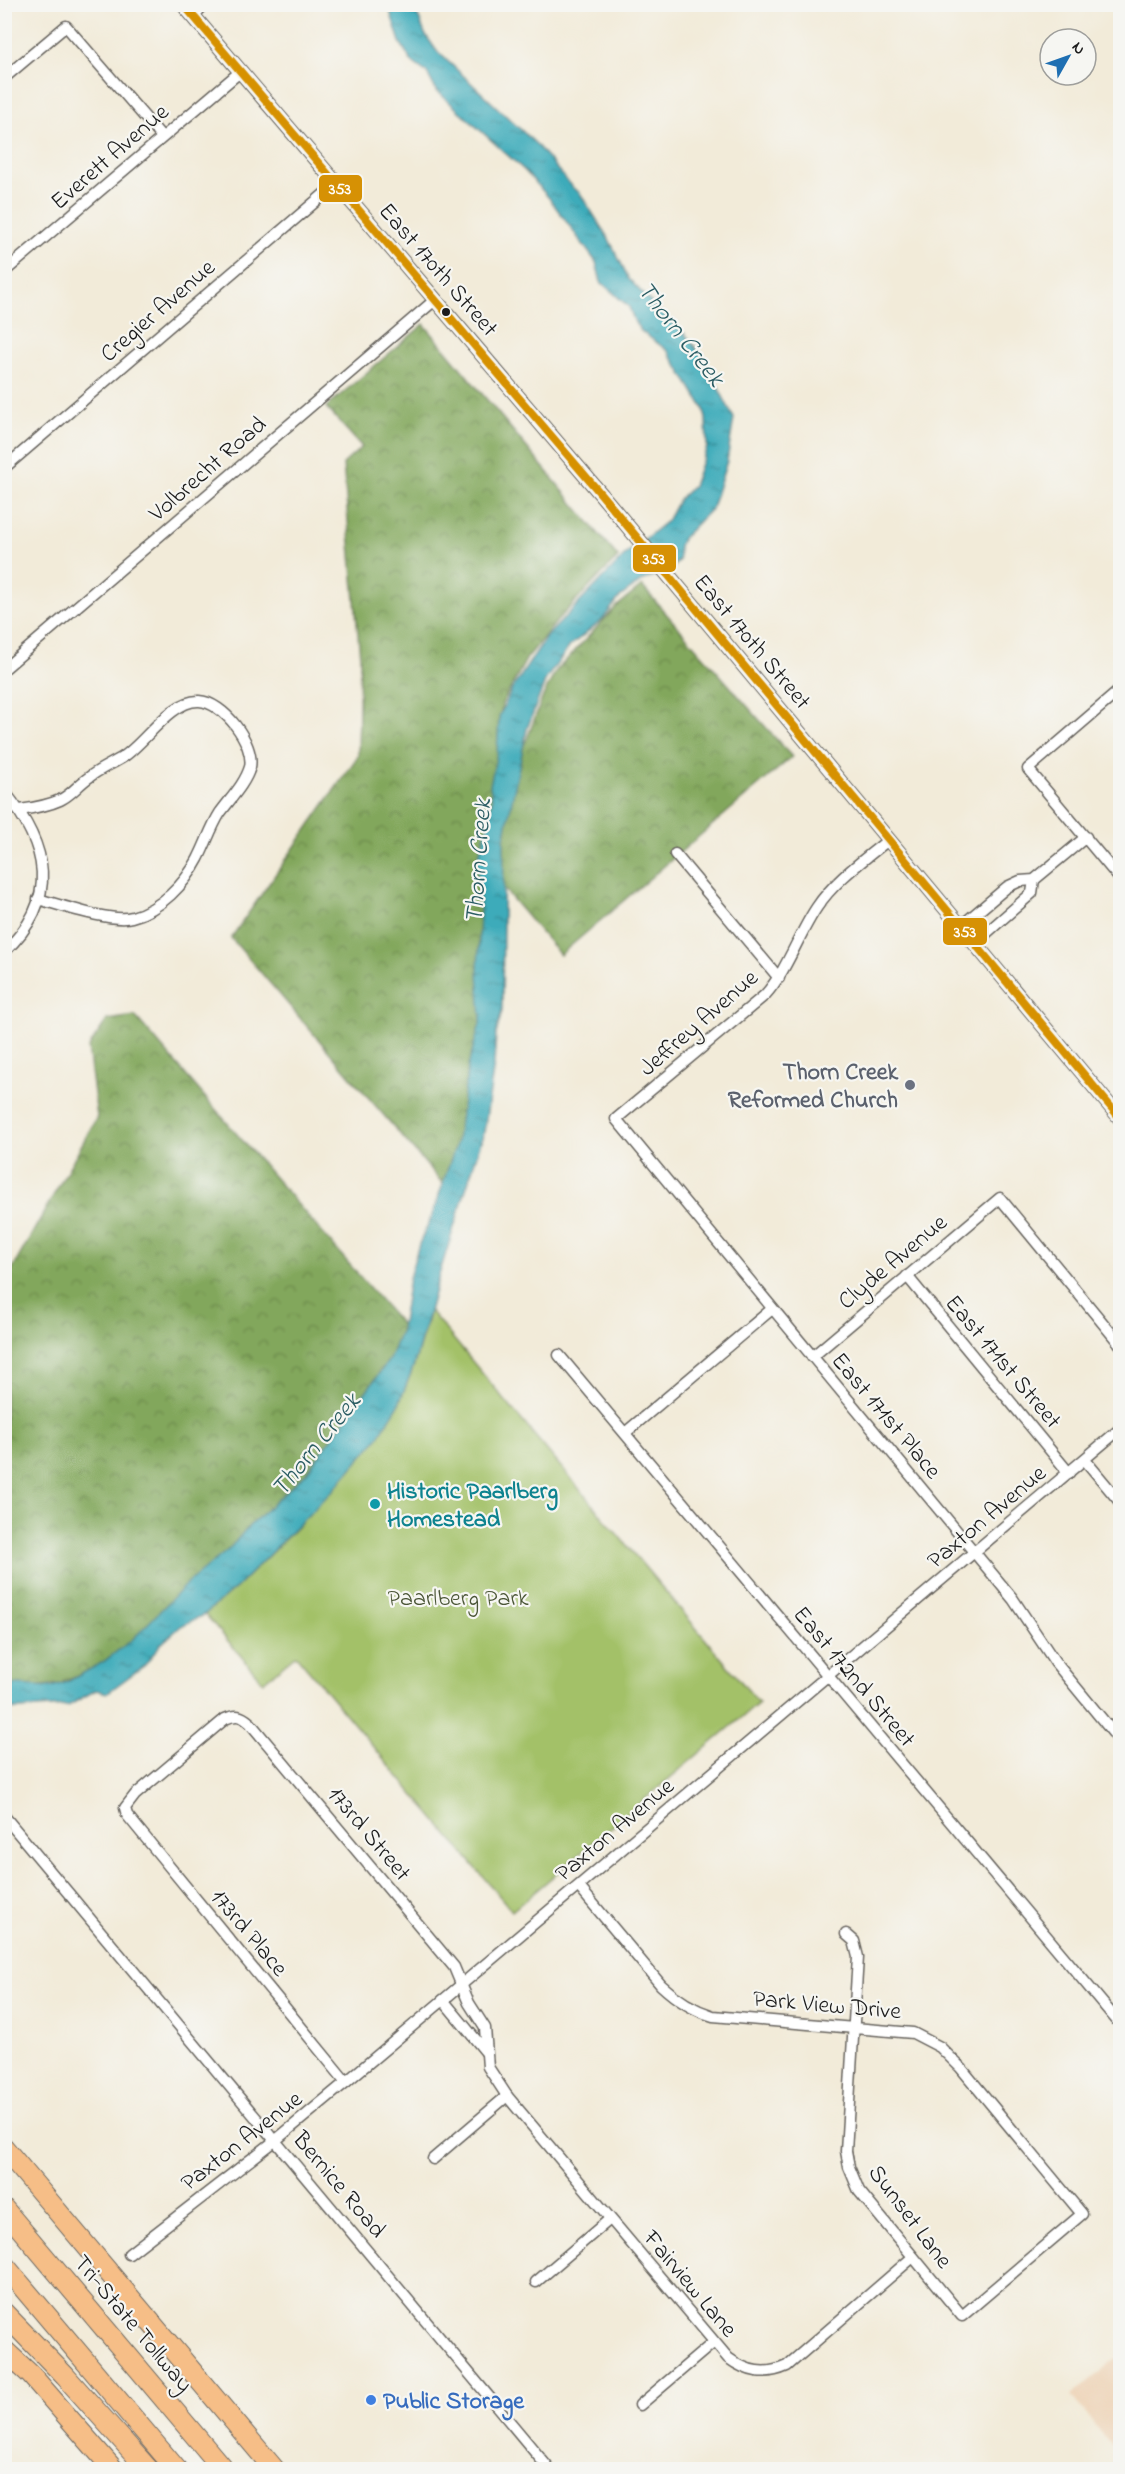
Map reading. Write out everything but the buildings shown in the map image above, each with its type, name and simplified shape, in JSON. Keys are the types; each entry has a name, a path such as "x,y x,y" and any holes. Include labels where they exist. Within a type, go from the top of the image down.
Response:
{"highway":[{"path":"4,2148 275,2469"},
{"name":"Tri-State Tollway","path":"4,2209 224,2469"},
{"path":"4,2265 177,2469"},
{"path":"4,2313 149,2469"},
{"path":"4,2350 31,2375 113,2469"},
{"path":"4,2366 113,2469"}],"street":[{"name":"East 170th Street","path":"183,4 600,493 1120,1118"},
{"path":"193,16 205,4"},
{"path":"4,78 66,26 162,137"},
{"name":"Everett Avenue","path":"4,272 241,71"},
{"name":"Cregier Avenue","path":"4,468 336,184"},
{"name":"Volbrecht Road","path":"4,669 436,299"},
{"path":"1120,690 1028,769 1120,879"},
{"path":"20,810 60,800 104,766 123,757 177,708 188,702 208,703 218,707 238,729 246,743 250,767 245,778 219,815 191,871 161,903 130,918 110,917 38,899"},
{"path":"4,791 20,810 33,832 40,855 42,879 38,899 28,922 4,952"},
{"path":"961,926 1007,887 1020,881 1034,880 1086,837"},
{"name":"Jeffrey Avenue","path":"616,1119 765,995 779,978 808,921 823,899 839,882 888,840"},
{"path":"675,854 779,978"},
{"path":"975,943 1032,893 1034,880"},
{"name":"East 171st Place","path":"616,1119 1024,1612 1054,1662 1120,1741"},
{"name":"Clyde Avenue","path":"812,1357 1000,1198 1120,1344"},
{"name":"East 171st Street","path":"907,1276 1069,1473"},
{"path":"625,1433 772,1309"},
{"name":"East 172nd Street","path":"559,1355 1120,2024"},
{"name":"Paxton Avenue","path":"129,2254 276,2140 346,2082 1120,1429"},
{"path":"1085,1460 1120,1502"},
{"name":"173rd Place","path":"239,1715 225,1719 135,1794 125,1808 132,1823 346,2082"},
{"name":"173rd Street","path":"239,1715 250,1723 454,1967 462,1984"},
{"name":"Bernice Road","path":"4,1816 550,2469"},
{"name":"Park View Drive","path":"579,1887 661,1985 675,1998 699,2012 713,2016 913,2033 940,2047 961,2068 1082,2214 962,2316"},
{"name":"Sunset Lane","path":"846,1934 854,1941 858,1957 846,2151 849,2167 859,2191 962,2316"},
{"name":"Fairview Lane","path":"462,1984 469,2003 484,2028 486,2052 492,2075 507,2096 713,2343 738,2366 763,2373 786,2366 913,2257"},
{"name":"Fairview Lane","path":"443,2000 486,2052"},
{"path":"433,2159 507,2096"},
{"path":"536,2282 610,2219"},
{"path":"640,2405 713,2343"}],"shaded area":[{"path":"1120,2355 1120,2455 1071,2396"}],"green space":[{"path":"424,324 618,557 557,621 527,658 502,704 488,853 488,959 469,1129 449,1191 231,938 358,756 360,657 343,464 362,447 326,407"},
{"path":"642,586 792,757 560,955 498,882 514,762 527,739 543,696 556,671 616,607"},
{"path":"135,1016 413,1338 400,1380 133,1651 60,1684 5,1690 5,1282 97,1117 88,1048 107,1020"},
{"name":"Paarlberg Park","path":"430,1311 759,1703 512,1911 296,1655 263,1682 205,1614 237,1587 297,1527 398,1406 414,1365"}],"water":[{"name":"Thorn Creek","path":"388,5 414,5 425,34 436,50 535,143 573,188 580,193 610,241 629,279 663,315 685,334 702,356 734,418 727,461 712,508 682,539 679,546 679,560 673,568 642,581 620,597 602,620 570,646 546,679 527,729 504,839 502,1011 496,1034 484,1132 440,1272 414,1365 398,1406 378,1438 334,1489 237,1587 205,1614 181,1626 160,1645 145,1665 107,1693 96,1690 68,1706 5,1710 4,1684 51,1687 67,1682 103,1662 134,1638 185,1585 229,1549 247,1528 307,1472 389,1360 401,1329 409,1278 419,1244 432,1216 457,1141 468,1066 481,1020 478,972 480,908 477,861 488,825 492,800 490,785 497,753 499,717 512,689 546,637 628,552 667,521 679,499 693,486 707,447 704,409 668,351 641,331 629,307 601,282 596,262 549,198 525,171 436,90 427,73 411,61 400,42"}],"transit line":[{"name":"353","path":"183,4 600,493 1120,1118"}],"place":[{"name":"Thorn Creek Reformed Church","path":"910,1085"},
{"name":"Historic Paarlberg Homestead","path":"375,1504"},
{"name":"Public Storage","path":"371,2400"}]}
